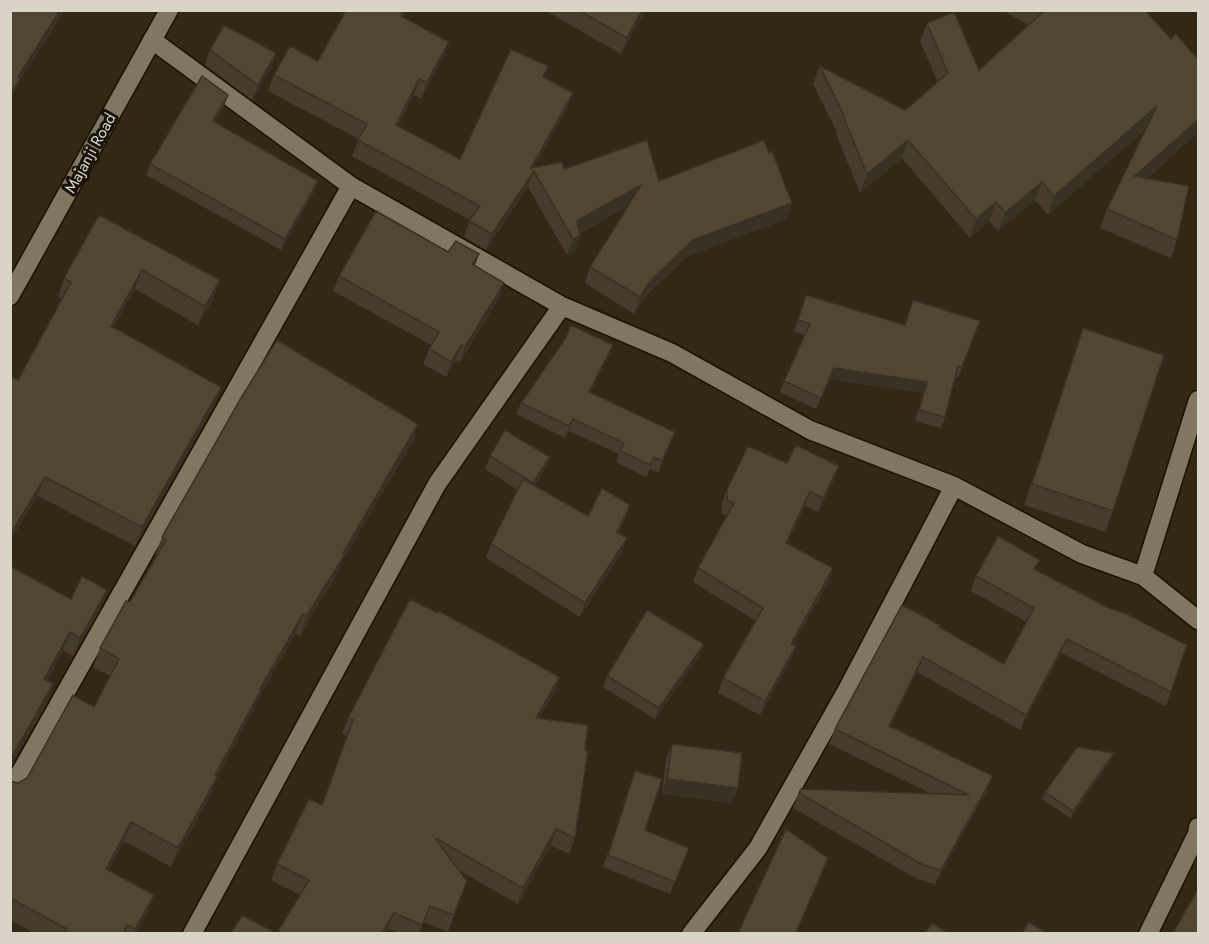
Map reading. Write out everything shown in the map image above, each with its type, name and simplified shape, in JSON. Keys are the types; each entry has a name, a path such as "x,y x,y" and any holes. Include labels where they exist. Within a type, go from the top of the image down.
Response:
{"street":[{"name":"Majanji Road","path":"10,296 169,10"},
{"path":"152,40 351,186 562,306 672,353 810,430 954,486 1082,554 1143,576 1198,620"},
{"path":"10,791 351,186"},
{"path":"192,933 437,484 562,306"},
{"path":"1143,576 1198,400"},
{"path":"691,933 758,848 847,690 954,486"},
{"path":"1148,933 1198,832"}],"building":[{"path":"10,10 60,10 18,77 20,79 10,94"},
{"path":"346,10 404,10 401,16 449,42 427,82 419,79 396,125 460,159 511,49 548,66 543,77 573,93 531,168 562,162 564,169 647,140 659,181 764,140 769,153 772,151 792,203 693,240 650,281 640,297 590,267 641,185 577,221 580,236 573,239 534,171 492,234 469,221 480,206 358,140 367,124 274,75 290,46 318,61"},
{"path":"578,10 642,10 627,38"},
{"path":"1041,10 1145,10 1171,39 1176,34 1198,59 1198,120 1135,176 1189,186 1177,240 1107,209 1157,106 1054,196 1042,182 1005,213 996,202 976,219 908,140 867,174 844,116 820,66 905,110 948,73 927,23 954,12 979,70 1043,12"},
{"path":"224,25 276,53 258,85 210,50"},
{"path":"202,76 228,95 213,121 318,181 285,239 150,164"},
{"path":"376,211 448,252 456,241 479,254 472,264 504,283 465,347 461,345 451,362 429,349 439,332 339,276"},
{"path":"99,215 220,280 205,306 142,270 111,326 221,387 142,527 45,477 10,535 10,376 18,380 71,282 64,278"},
{"path":"806,295 905,325 913,300 980,321 962,367 958,366 945,417 919,410 927,382 834,368 821,398 784,381 810,324 798,320"},
{"path":"571,325 613,345 589,392 675,432 662,461 654,457 650,465 620,451 624,443 573,419 569,426 521,403 565,339"},
{"path":"1083,328 1164,355 1113,511 1032,484"},
{"path":"277,340 418,424 343,553 345,554 306,617 303,614 260,689 215,775 217,777 178,848 131,822 106,869 154,895 135,929 127,925 123,933 64,933 67,929 10,898 10,781 18,783 27,778 73,695 94,707 119,659 100,648 126,601 130,602 166,540 162,537 241,398"},
{"path":"505,430 550,457 533,483 490,456"},
{"path":"796,445 839,466 823,498 810,491 786,543 833,568 791,644 796,646 765,701 723,678 763,608 698,568 734,503 727,500 727,489 748,446 787,463"},
{"path":"523,479 588,516 602,488 630,505 617,532 627,538 585,603 491,544"},
{"path":"998,536 1040,560 1034,569 1187,645 1171,692 1067,639 1026,715 923,657 889,726 993,776 941,870 923,865 799,793 801,789 969,795 835,729 902,605 1004,664 1034,608 976,576"},
{"path":"10,566 71,599 82,576 107,590 80,638 70,632 44,679 53,684 10,760"},
{"path":"410,599 438,613 439,611 560,677 536,718 588,725 585,750 588,751 575,838 556,829 523,888 435,838 467,881 454,915 430,906 422,925 394,913 382,933 277,933 309,880 277,864 309,799 322,805 353,720 348,718"},
{"path":"647,610 704,644 659,708 607,676"},
{"path":"672,744 742,753 738,788 667,779"},
{"path":"1077,747 1114,753 1073,811 1045,792"},
{"path":"635,771 662,779 645,830 689,848 675,882 608,855"},
{"path":"786,829 828,858 796,933 738,933"},
{"path":"1198,889 1198,933 1173,933"},
{"path":"242,915 276,933 231,933"},
{"path":"1029,922 1047,933 1022,933"},
{"path":"932,923 948,933 925,933"}]}
